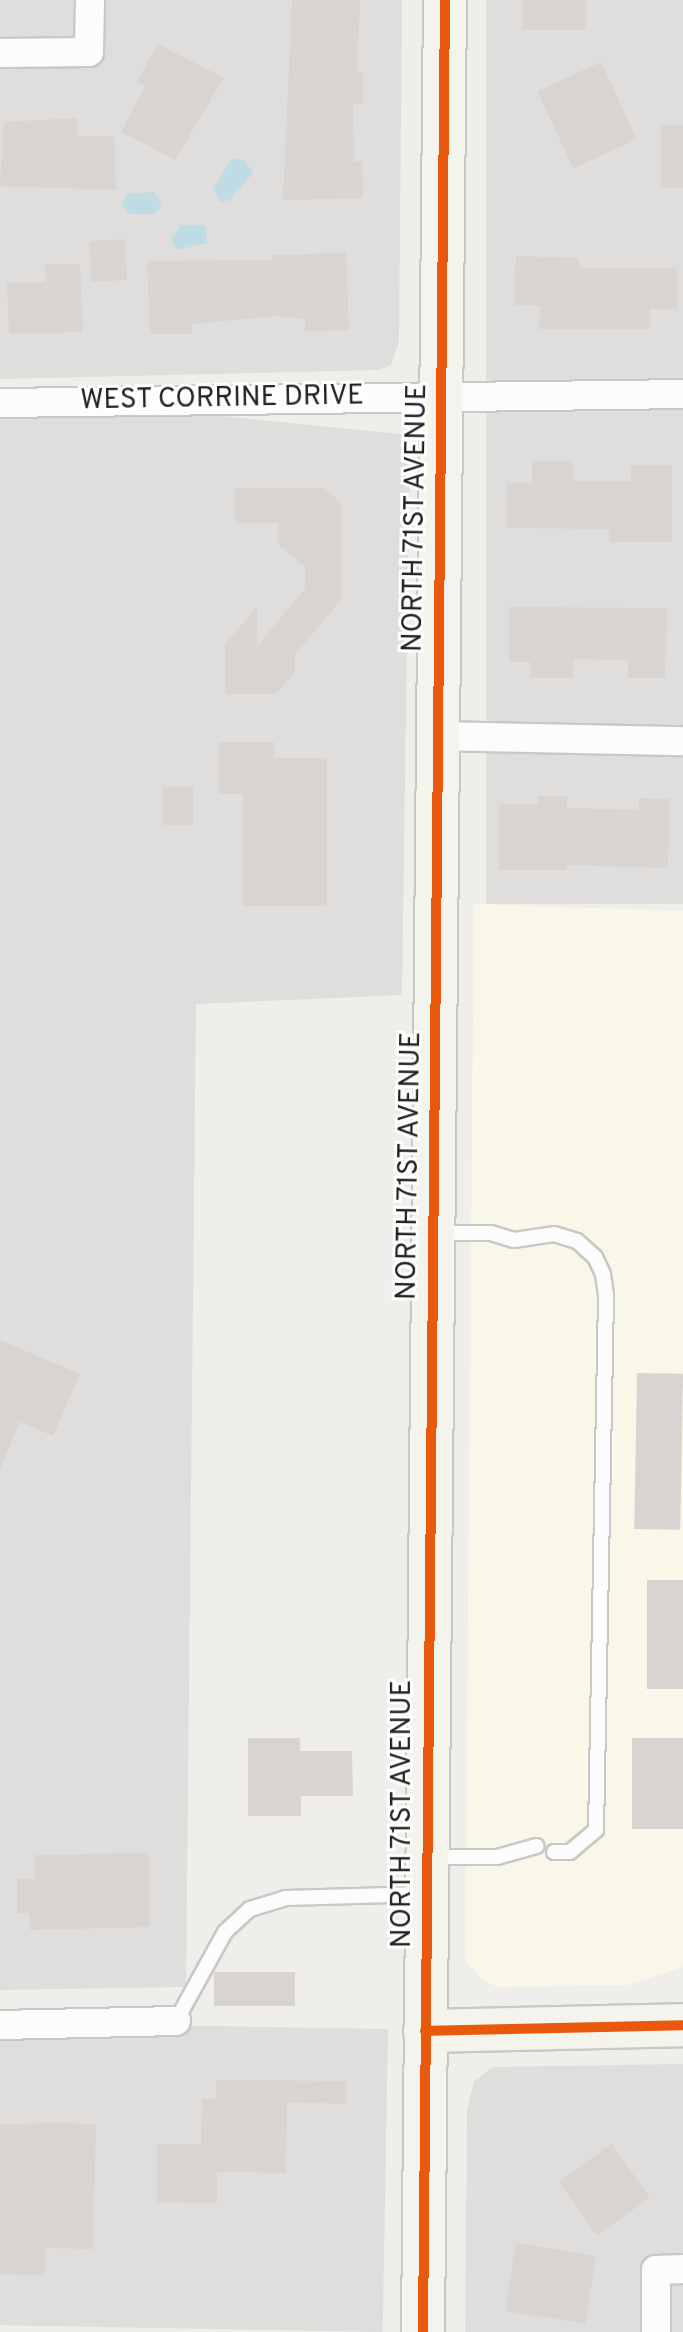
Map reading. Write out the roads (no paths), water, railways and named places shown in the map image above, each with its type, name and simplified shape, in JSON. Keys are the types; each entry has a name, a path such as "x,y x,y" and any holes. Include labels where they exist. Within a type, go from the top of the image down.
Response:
{"street":[{"path":"0,53 89,52 90,0"},
{"name":"NORTH 71ST AVENUE","path":"423,2332 445,0"},
{"name":"WEST CORRINE DRIVE","path":"0,403 683,394"},
{"path":"438,736 683,741"},
{"path":"0,2025 176,2021"},
{"path":"425,2031 683,2025"},
{"path":"656,2332 669,2270"}],"lane":[{"path":"433,1234 491,1233 514,1240 554,1234 577,1241 595,1257 603,1274 606,1296 596,1830 570,1852 554,1852"},
{"path":"176,2021 225,1932 250,1909 285,1898 426,1876 537,1846"}],"water":[{"path":"232,158 245,160 253,173 230,200 221,202 213,189"},
{"path":"154,192 162,203 155,214 129,214 121,204 127,194"},
{"path":"181,225 205,225 207,243 177,250 171,239"}]}
